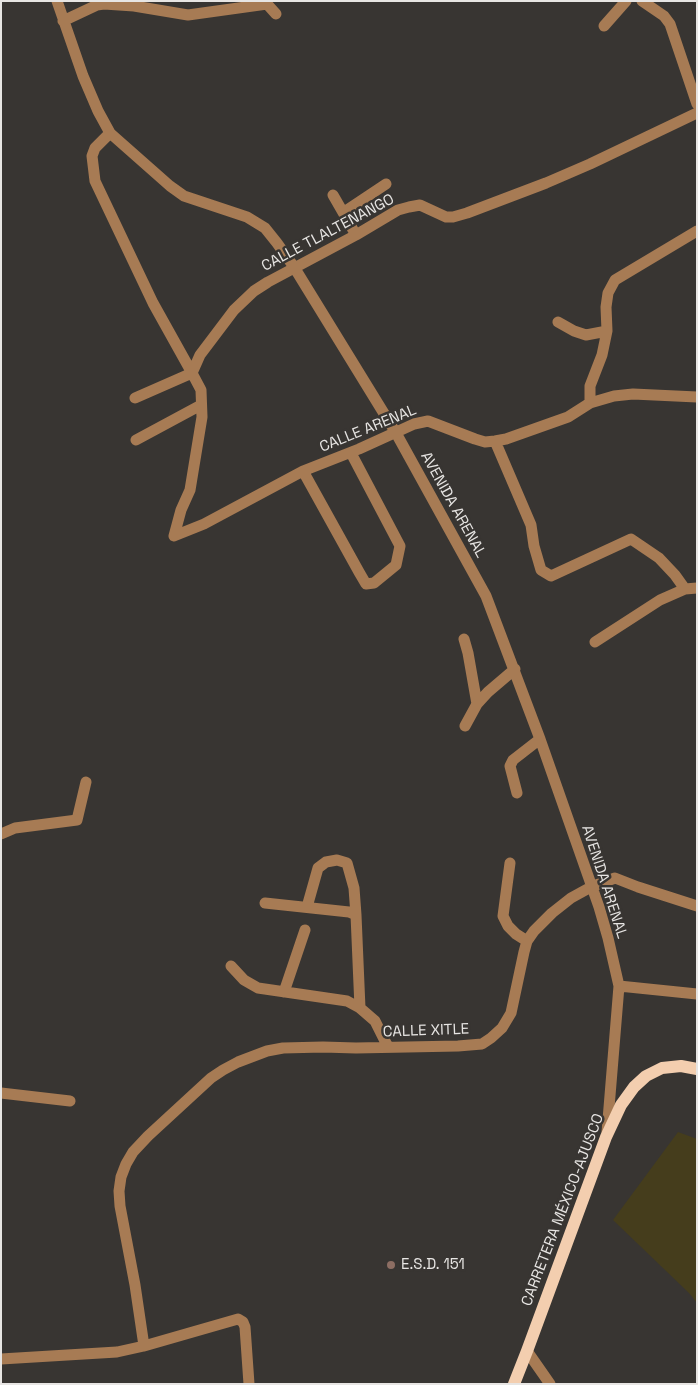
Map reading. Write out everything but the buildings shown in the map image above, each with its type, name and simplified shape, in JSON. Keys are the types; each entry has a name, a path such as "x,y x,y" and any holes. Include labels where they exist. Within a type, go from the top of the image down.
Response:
{"main road":[{"name":"CARRETERA MÉXICO-AJUSCO","path":"514,1384 528,1351 606,1137 621,1105 634,1087 646,1076 662,1068 681,1066 697,1069"}],"street":[{"name":"AVENIDA ARENAL","path":"57,1 98,112 110,133 184,196 247,217 265,228 294,267 396,433 486,596 515,669 591,887 608,938 619,986 606,1137"},
{"path":"195,14 204,8 209,1"},
{"path":"604,26 626,1"},
{"path":"642,1 664,16 670,24 697,104"},
{"path":"63,21 97,5 104,4 134,6 188,15 268,4 276,14"},
{"name":"CALLE TLALTENANGO","path":"192,373 200,356 234,310 254,291 398,210 420,205 446,217 460,215 546,183 697,114"},
{"path":"110,133 95,148 92,156 95,181 153,304 201,390 201,405 136,440"},
{"path":"344,212 386,184"},
{"path":"333,195 356,235"},
{"path":"590,403 590,386 602,355 607,332 606,307 608,293 615,280 697,231"},
{"path":"558,322 586,335 607,332"},
{"path":"135,398 192,373"},
{"name":"CALLE ARENAL","path":"201,405 202,418 190,490 181,510 174,536 204,524 303,471 351,453 414,424 428,421 485,442 506,439 568,417 590,403 614,396 633,394 697,397"},
{"path":"494,441 531,525 534,546 541,570 551,576 631,539 658,558 691,588 660,600 595,642"},
{"path":"303,471 366,584 374,584 396,566 400,546 351,453"},
{"path":"464,639 477,704"},
{"path":"465,726 477,704 515,669"},
{"path":"517,793 510,766 513,760 540,739"},
{"path":"1,834 16,828 77,820 86,782"},
{"path":"307,907 318,868 326,862 337,860 347,863 354,888 360,1008"},
{"path":"510,863 503,916 508,926 527,941"},
{"name":"CALLE XITLE","path":"144,1346 136,1285 120,1206 119,1191 121,1177 133,1152 212,1078 230,1066 251,1057 283,1048 482,1044 502,1028 511,1013 527,941 552,913 572,898 591,887 615,878 697,906"},
{"path":"265,902 356,914"},
{"path":"284,992 305,930"},
{"path":"231,966 244,980 258,988 347,1001 360,1008 375,1022 388,1047"},
{"path":"619,986 697,994"},
{"path":"1,1093 70,1101"},
{"path":"1,1359 117,1352 238,1319 243,1322 245,1327 249,1384"},
{"path":"528,1351 550,1384"}],"sand":[{"path":"678,1132 697,1139 697,1303 613,1220"}],"place":[{"name":"E.S.D. 151","path":"391,1265"}]}
